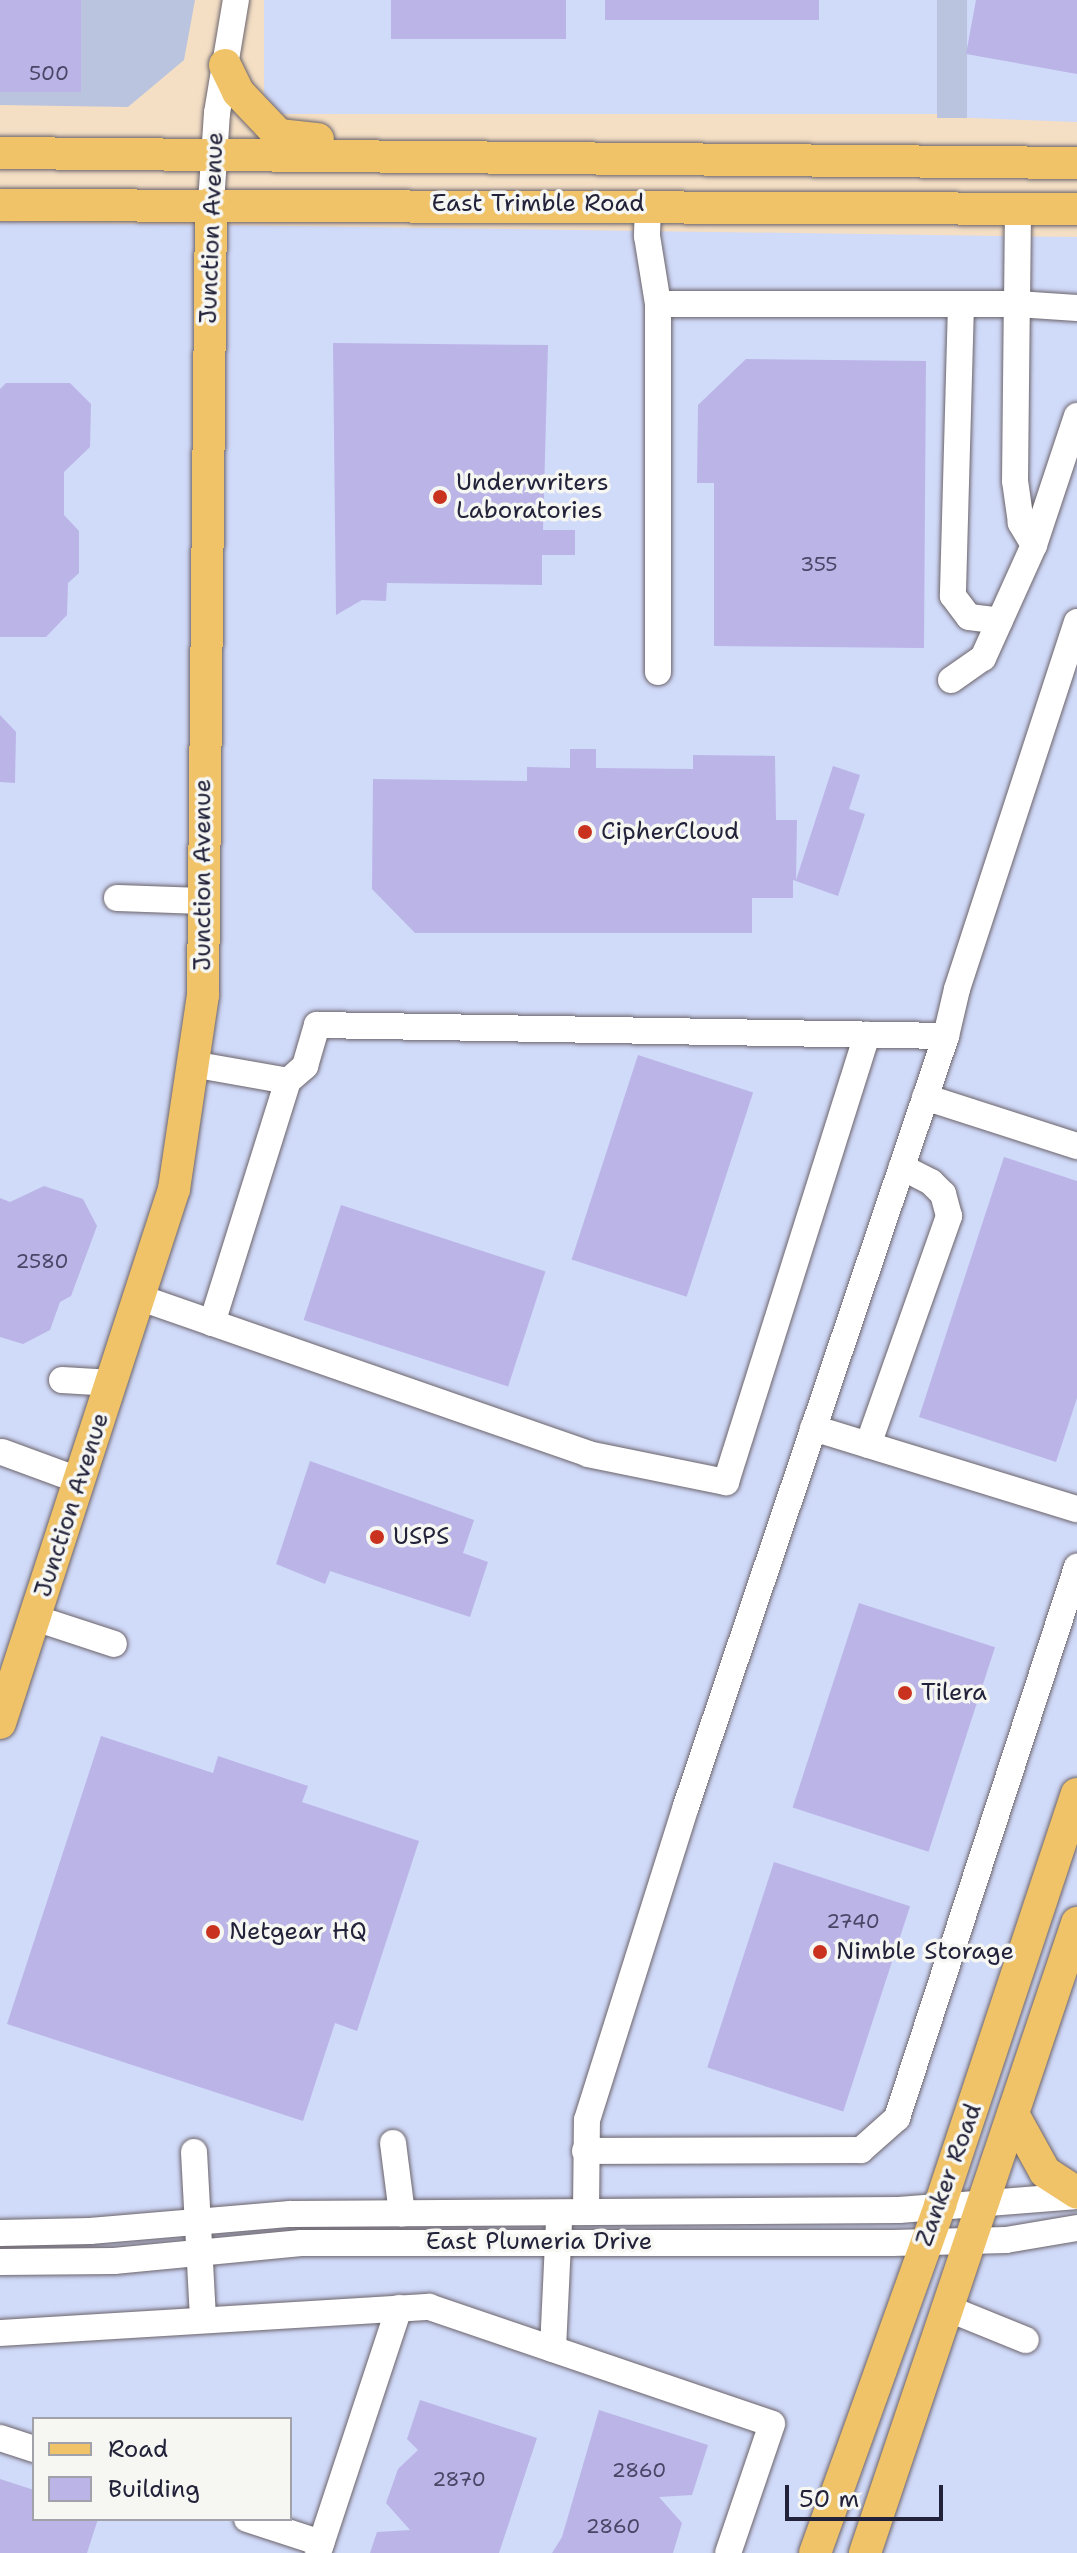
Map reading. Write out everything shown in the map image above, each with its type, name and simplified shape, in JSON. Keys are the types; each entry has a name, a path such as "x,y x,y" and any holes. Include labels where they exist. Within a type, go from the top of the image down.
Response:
{"main road":[{"path":"225,65 238,92 279,135 464,157"},
{"name":"East Trimble Road","path":"0,153 1077,163"},
{"name":"East Trimble Road","path":"0,205 211,203 1077,209"},
{"name":"Junction Avenue","path":"0,1723 174,1189 203,995 211,203"},
{"name":"Zanker Road","path":"815,2553 940,2205 1077,1794"},
{"name":"Zanker Road","path":"865,2553 969,2241 1074,1942"},
{"path":"1013,2114 1045,2172 1077,2195"}],"street":[{"name":"Junction Avenue","path":"211,203 225,65 236,0"},
{"path":"648,205 647,236 658,304 658,672"},
{"path":"1018,208 1015,481 1021,523 1034,545"},
{"path":"658,304 1017,304 1077,308"},
{"path":"961,304 953,596 969,617 1000,621"},
{"path":"951,680 983,658 1034,545 1077,416"},
{"path":"586,2211 587,2120 672,1851 946,1036 957,989 1077,622"},
{"path":"117,898 203,901"},
{"path":"212,1323 288,1081 305,1066 317,1025 946,1036"},
{"path":"141,1298 588,1454 726,1482 867,1035"},
{"path":"192,1064 288,1081"},
{"path":"925,1097 1077,1146"},
{"path":"868,1445 949,1216 943,1194 931,1182 902,1167"},
{"path":"62,1380 113,1383"},
{"path":"813,1428 1077,1509"},
{"path":"2,1452 81,1481"},
{"path":"585,2151 861,2150 897,2118 1077,1569"},
{"path":"35,1618 114,1644"},
{"path":"393,2143 402,2213"},
{"path":"194,2152 202,2252 203,2318"},
{"name":"East Plumeria Drive","path":"0,2233 402,2213 940,2205 1077,2195"},
{"path":"553,2349 559,2212"},
{"name":"East Plumeria Drive","path":"0,2262 114,2261 301,2243 969,2241 1077,2228"},
{"path":"0,2333 203,2318 429,2307 772,2424 728,2553"},
{"path":"252,2521 320,2548 399,2308"},
{"path":"947,2308 1026,2340"},
{"path":"0,2438 32,2448"}],"shaded area":[{"path":"0,0 195,0 184,60 128,107 0,105"},
{"path":"264,0 937,0 937,114 264,114"},
{"path":"937,0 967,0 967,118 937,118"},
{"path":"967,0 1077,0 1077,122 946,117"},
{"path":"0,222 1077,237 1077,2553 0,2553"}],"building":[{"path":"0,0 81,0 81,92 0,92"},
{"path":"391,0 566,0 566,39 391,39"},
{"path":"605,0 819,0 819,20 605,20"},
{"path":"976,0 1077,0 1077,74 966,54"},
{"name":"Underwriters Laboratories","path":"333,343 548,345 543,530 575,530 575,555 542,555 542,585 387,583 386,601 362,600 336,615"},
{"path":"746,359 926,361 924,648 714,646 714,483 697,483 698,405"},
{"path":"6,383 70,383 91,404 90,447 64,472 64,515 79,531 79,573 68,583 67,615 46,637 0,637 0,389"},
{"path":"0,715 16,732 15,783 0,782"},
{"name":"CipherCloud","path":"570,749 596,749 596,768 693,769 693,755 775,756 776,820 797,820 796,880 833,766 860,775 849,809 865,814 838,896 793,880 793,898 752,898 752,933 415,933 372,889 373,779 527,781 527,767 570,768"},
{"path":"638,1055 753,1092 687,1297 572,1259"},
{"path":"1004,1157 1077,1181 1077,1398 1056,1462 919,1417"},
{"path":"44,1186 83,1199 97,1226 71,1296 60,1302 50,1330 23,1344 0,1337 0,1198 10,1202"},
{"path":"341,1205 545,1271 508,1387 304,1320"},
{"name":"USPS","path":"310,1461 474,1520 463,1553 488,1562 470,1617 330,1571 325,1584 276,1564"},
{"name":"Tilera","path":"859,1603 995,1647 929,1852 793,1807"},
{"name":"Netgear HQ","path":"101,1736 213,1773 218,1756 308,1786 302,1802 419,1841 357,2031 335,2023 303,2121 7,2024"},
{"name":"Nimble Storage","path":"774,1862 910,1906 843,2112 707,2067"},
{"path":"420,2400 537,2438 499,2553 370,2553 377,2532 410,2530 386,2503 398,2469 418,2450 407,2439"},
{"path":"599,2410 708,2445 692,2495 659,2497 682,2523 673,2553 552,2553 562,2537"},
{"path":"0,2479 32,2489 32,2521 97,2521 87,2553 0,2553"}],"place":[{"name":"Underwriters Laboratories","path":"440,497"},
{"name":"CipherCloud","path":"585,832"},
{"name":"USPS","path":"377,1537"},
{"name":"Tilera","path":"905,1693"},
{"name":"Netgear HQ","path":"213,1932"},
{"name":"Nimble Storage","path":"820,1952"}]}
